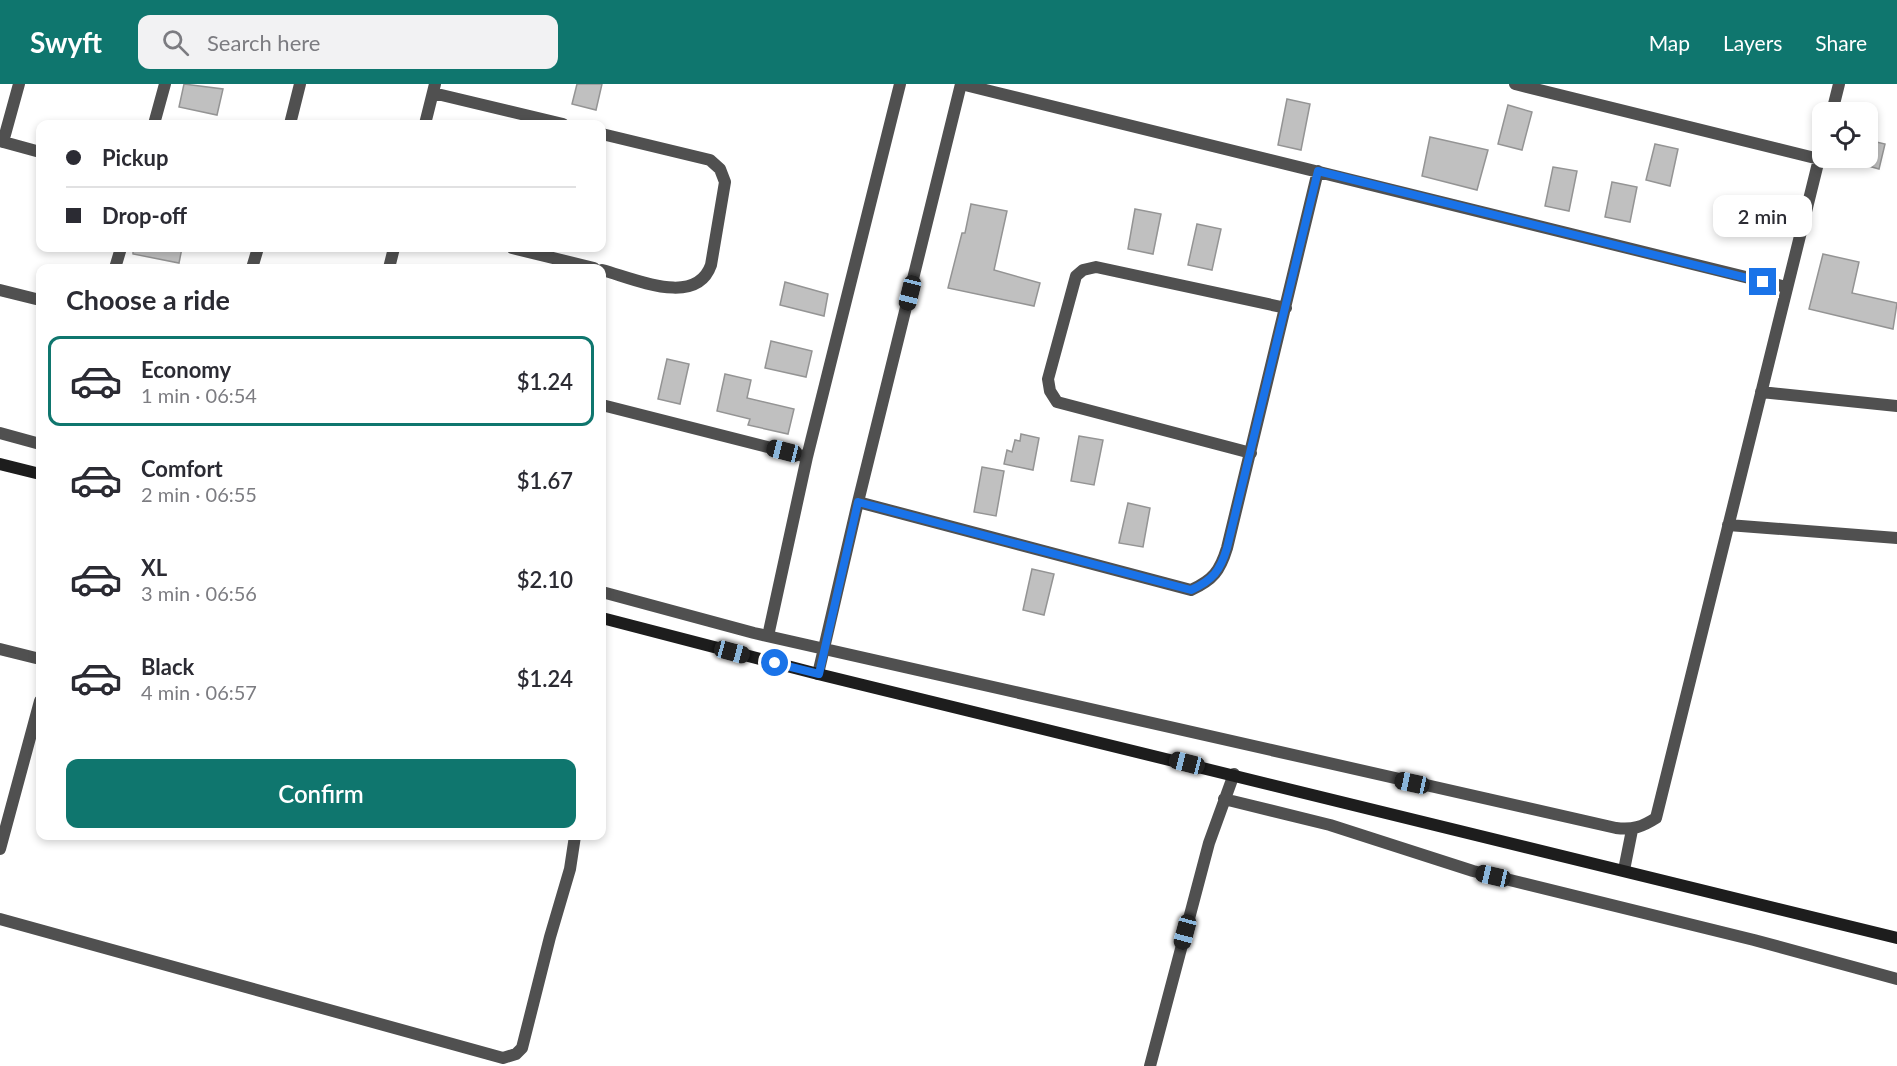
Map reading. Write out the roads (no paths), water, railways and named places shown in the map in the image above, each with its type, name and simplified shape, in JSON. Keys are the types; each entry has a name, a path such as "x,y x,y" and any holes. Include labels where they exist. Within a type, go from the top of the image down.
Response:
{"street":[{"path":"19,84 2,141 36,151"},
{"path":"155,120 165,84"},
{"path":"291,120 300,84"},
{"path":"768,636 807,457 900,84"},
{"path":"819,674 823,648 858,502 961,84 1786,287"},
{"path":"1515,84 1812,151"},
{"path":"1834,102 1839,84"},
{"path":"426,120 434,88 549,120"},
{"path":"606,135 710,160 720,169 725,182 711,265 708,276 699,284 685,288 671,288 606,271"},
{"path":"606,593 768,636 1254,748 1632,830 1656,818 1817,168"},
{"path":"858,502 1191,590 1208,582 1220,570 1251,453 1318,171"},
{"path":"528,252 578,264"},
{"path":"1251,453 1057,402 1048,379 1076,276 1083,270 1096,267 1286,308"},
{"path":"0,290 36,299"},
{"path":"1761,392 1897,406"},
{"path":"606,406 807,457"},
{"path":"0,433 36,443"},
{"path":"0,464 36,473"},
{"path":"1728,525 1897,538"},
{"path":"606,619 819,674 1897,938"},
{"path":"0,649 36,658"},
{"path":"0,849 36,716"},
{"path":"1150,1066 1209,843 1234,774"},
{"path":"1224,799 1330,825 1473,871 1708,928 1897,979"},
{"path":"1624,870 1632,830"},
{"path":"0,919 503,1058 516,1054 522,1048 549,937 570,869 574,840"}]}
